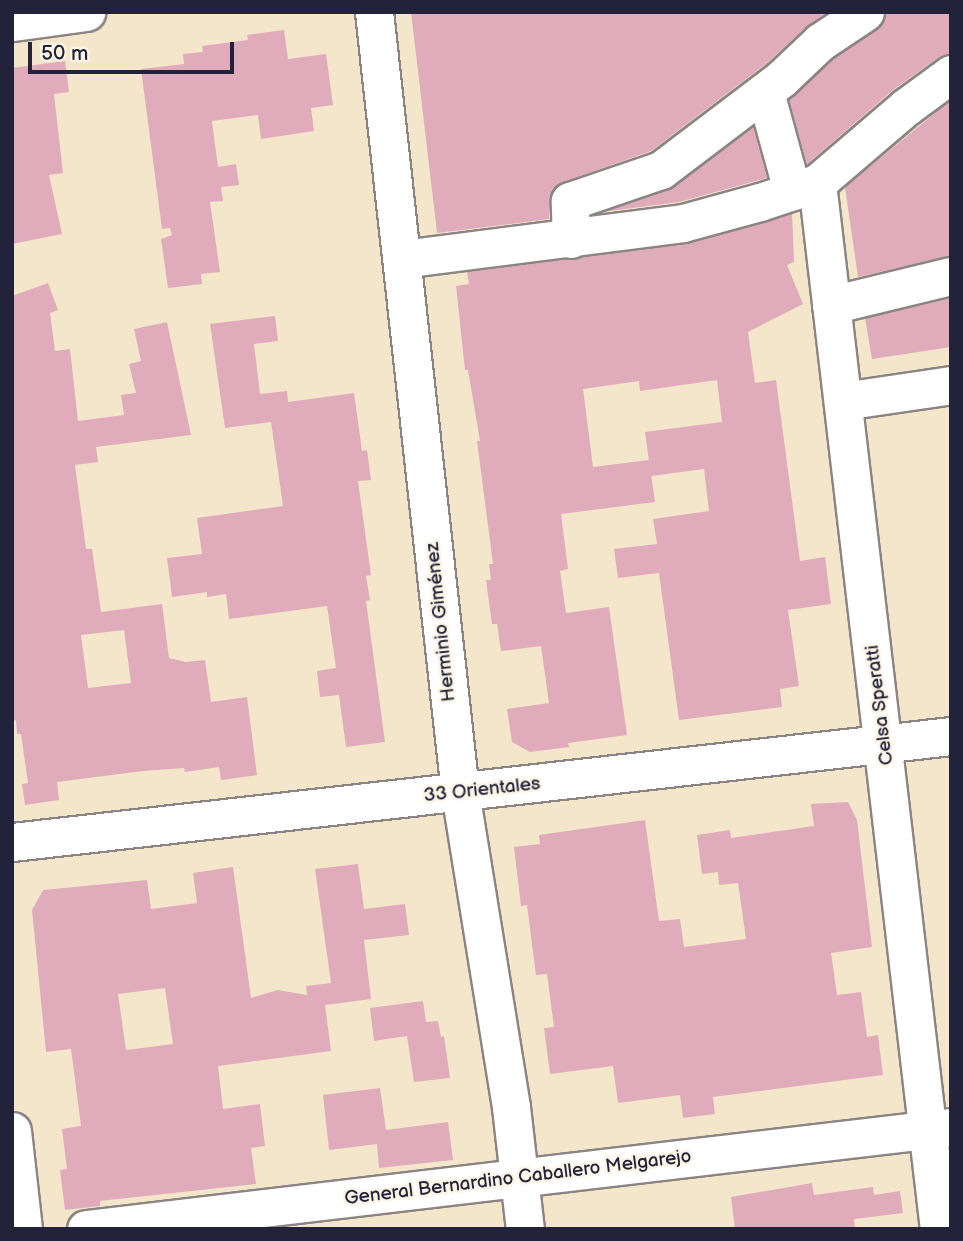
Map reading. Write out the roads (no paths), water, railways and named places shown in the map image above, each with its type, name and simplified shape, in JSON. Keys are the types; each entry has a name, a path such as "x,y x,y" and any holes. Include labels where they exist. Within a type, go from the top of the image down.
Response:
{"street":[{"path":"12,22 86,12"},
{"name":"Herminio Giménez","path":"374,12 460,792 511,1107 524,1229"},
{"path":"571,239 570,201 661,170 765,92 820,42 865,12"},
{"path":"402,259 683,223 804,187 951,74"},
{"name":"Celsa Speratti","path":"765,92 804,187 831,305 884,744 939,1128 939,1229"},
{"path":"831,305 951,276"},
{"path":"843,401 951,385"},
{"name":"33 Orientales","path":"12,842 951,736"},
{"name":"General Bernardino Caballero Melgarejo","path":"86,1229 939,1128"},
{"path":"12,1131 23,1229"}]}
